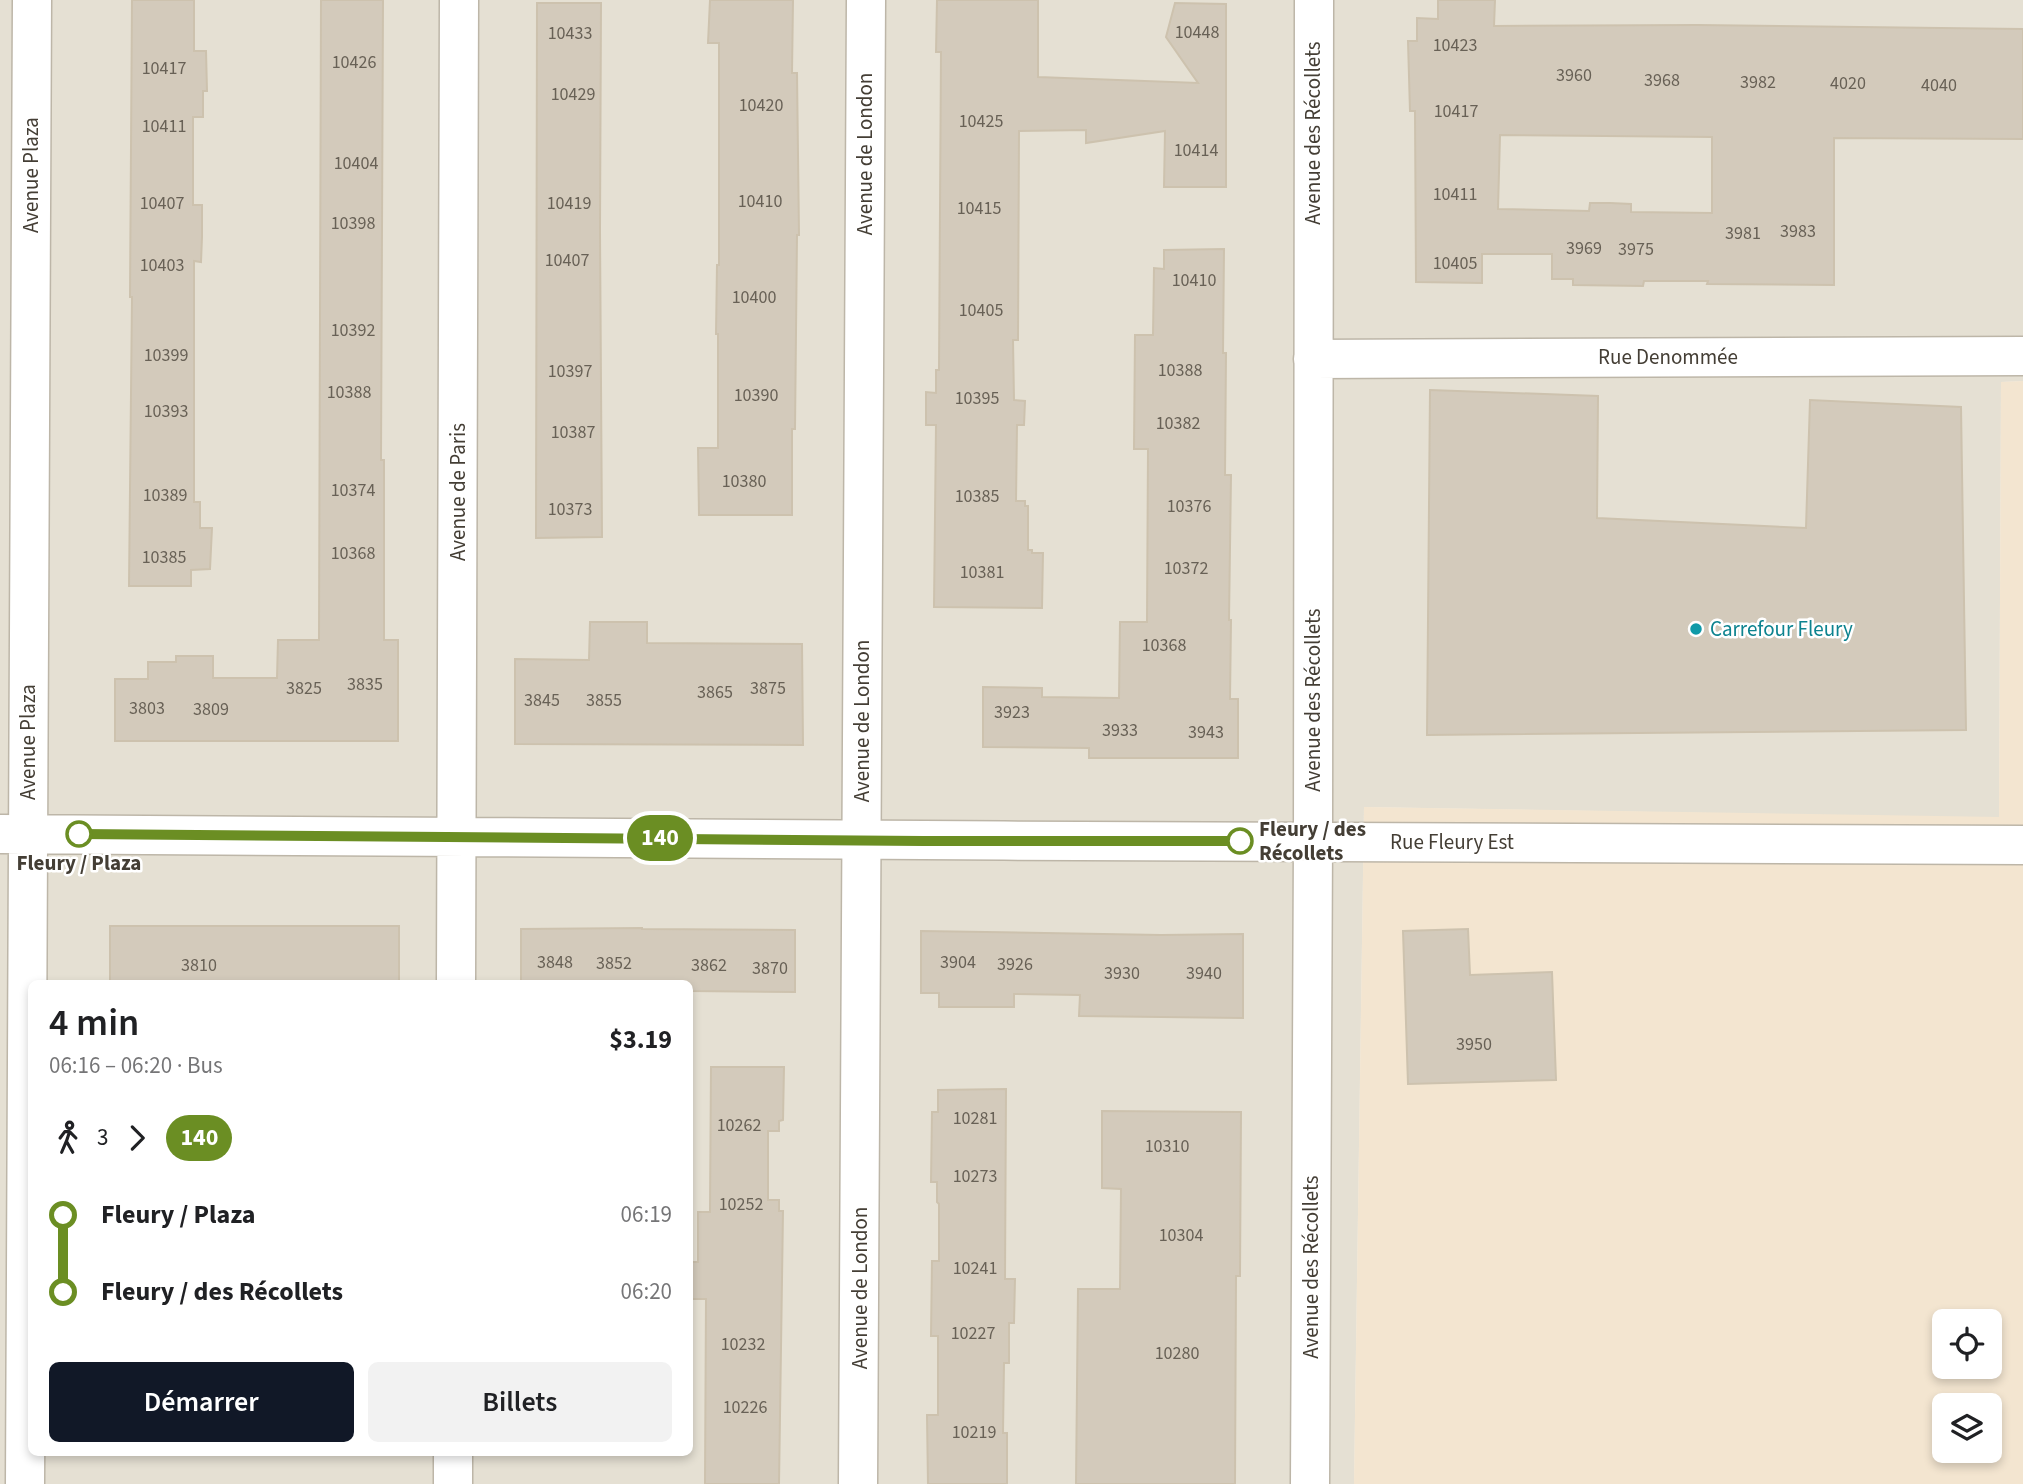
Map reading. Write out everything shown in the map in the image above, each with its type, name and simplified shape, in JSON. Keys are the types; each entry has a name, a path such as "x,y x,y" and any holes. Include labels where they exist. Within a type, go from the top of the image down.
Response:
{"street":[{"name":"Avenue Plaza","path":"25,1484 13,834 32,0"},
{"name":"Avenue de Paris","path":"456,980 459,0"},
{"name":"Avenue de London","path":"859,1484 866,0"},
{"name":"Avenue des Récollets","path":"1310,1484 1314,0"},
{"name":"Rue Denommée","path":"1313,359 2023,356"},
{"name":"Rue Fleury Est","path":"13,834 2023,845"},
{"path":"453,1456 453,1484"}],"shaded area":[{"path":"0,0 2023,0 2023,381 2001,382 1999,818 1364,807 1354,1484 0,1484"},
{"path":"2023,381 2023,1484 1354,1484 1364,807 1999,817 2001,382"}],"building":[{"path":"132,0 194,0 194,51 206,51 207,91 203,91 203,117 193,117 193,205 202,205 201,262 194,261 194,502 200,502 200,528 212,528 210,569 191,570 191,586 129,586"},
{"path":"321,0 383,0 381,460 384,460 384,640 398,640 398,741 115,741 115,679 148,679 148,662 176,662 176,656 213,656 213,678 277,678 278,640 319,640"},
{"path":"710,0 793,0 792,73 797,73 799,235 795,429 792,429 792,515 699,515 698,448 718,448 716,334 719,265 719,43 708,43"},
{"path":"937,0 1038,0 1038,77 1198,83 1166,37 1175,3 1226,4 1226,187 1164,187 1165,131 1086,143 1086,130 1019,131 1018,340 1013,340 1014,400 1025,401 1024,425 1017,425 1016,501 1025,501 1025,506 1028,506 1028,550 1032,550 1032,553 1043,553 1042,608 934,607 936,425 926,425 926,392 936,393 936,370 939,370 941,52 936,52"},
{"path":"1438,0 1495,0 1494,26 1697,25 2023,29 2023,139 1834,138 1834,285 1644,281 1643,286 1573,285 1573,279 1552,279 1552,254 1482,254 1482,283 1416,282 1415,111 1410,111 1408,41 1417,41 1417,18 1438,19","holes":["1500,135 1712,137 1712,213 1631,212 1631,204 1610,203 1590,203 1589,211 1498,209"]},
{"path":"537,3 601,3 602,537 536,538"},
{"path":"1224,249 1225,475 1231,475 1230,699 1238,699 1238,758 1089,758 1089,748 983,747 983,687 1042,688 1042,697 1119,698 1120,622 1147,622 1148,449 1134,449 1135,335 1153,335 1154,268 1164,269 1164,250"},
{"name":"Carrefour Fleury","path":"1430,390 1598,396 1597,518 1806,528 1810,400 1961,407 1966,730 1427,735"},
{"path":"590,622 647,622 647,643 802,644 803,745 515,744 515,659 589,660"},
{"path":"110,926 399,926 399,980 110,980"},
{"path":"521,929 795,930 795,992 693,991 693,980 521,980"},
{"path":"1468,929 1470,975 1552,972 1556,1080 1408,1084 1403,931"},
{"path":"921,931 1243,934 1243,1018 1079,1016 1080,995 1014,994 1014,1007 939,1007 939,993 921,993"},
{"path":"711,1067 784,1067 783,1120 779,1121 779,1131 768,1131 768,1200 779,1200 779,1211 783,1211 779,1484 705,1484 706,1299 693,1299 693,1262 698,1262 698,1212 710,1212"},
{"path":"1006,1089 1005,1279 1015,1279 1014,1323 1009,1323 1009,1363 1004,1363 1003,1433 1007,1433 1007,1484 928,1484 927,1415 938,1415 938,1336 931,1336 932,1261 939,1261 937,1182 931,1182 932,1112 938,1112 938,1090"},
{"path":"1102,1111 1241,1112 1240,1276 1236,1276 1235,1484 1076,1484 1078,1289 1120,1289 1121,1189 1102,1188"}],"bus line":[{"name":"140","path":"79,834 1240,841"}],"place":[{"name":"Carrefour Fleury","path":"1696,629"},
{"name":"Fleury / Plaza","path":"79,834"},
{"name":"Fleury / des Récollets","path":"1240,841"}]}
